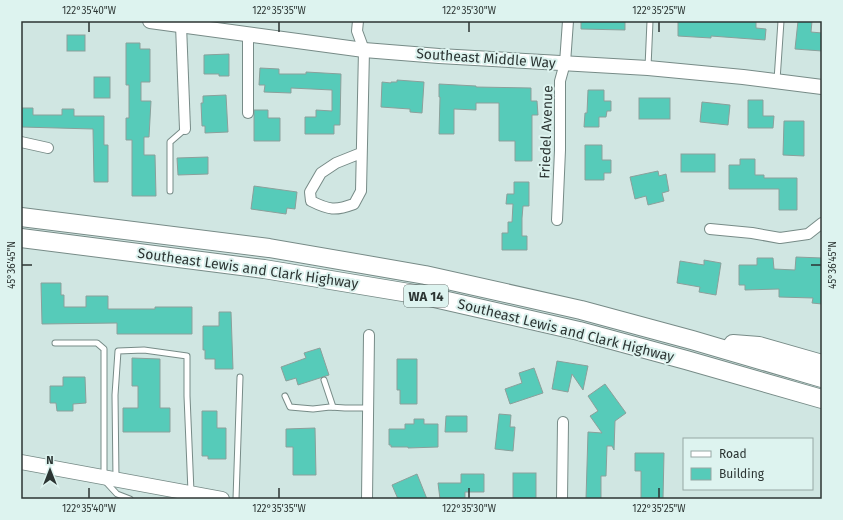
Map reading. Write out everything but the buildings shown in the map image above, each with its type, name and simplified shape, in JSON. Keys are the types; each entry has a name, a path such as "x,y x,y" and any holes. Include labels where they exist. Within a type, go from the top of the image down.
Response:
{"highway":[{"name":"Southeast Lewis and Clark Highway","path":"21,217 269,248 425,275 580,310 692,340 822,378"},
{"name":"Southeast Lewis and Clark Highway","path":"21,238 264,269 422,295 579,331 822,399"},
{"path":"692,340 759,346 822,364"}],"street":[{"path":"358,21 358,31 364,50 361,190 354,204 341,209 325,208 311,201 310,192 321,173 336,163 361,153"},
{"name":"Friedel Avenue","path":"557,220 560,150 560,81 566,63 568,21"},
{"name":"Southeast Middle Way","path":"159,22 364,50 439,56 648,68 822,87"},
{"path":"181,25 185,129"},
{"path":"248,34 248,113"},
{"path":"21,142 48,148"},
{"path":"710,229 752,233 780,238 808,234 822,223"},
{"path":"367,499 369,335"},
{"path":"562,499 563,422"},
{"path":"21,462 218,499"}],"lane":[{"path":"648,68 650,21"},
{"path":"777,81 780,21"},
{"path":"170,191 170,142 185,129"},
{"path":"55,343 98,343 104,349 107,478 118,494 130,499"},
{"path":"107,478 118,351 144,350 187,356 191,493"},
{"path":"236,499 240,377"},
{"path":"324,380 333,407"},
{"path":"285,396 290,407 313,409 333,407 368,408"}]}
